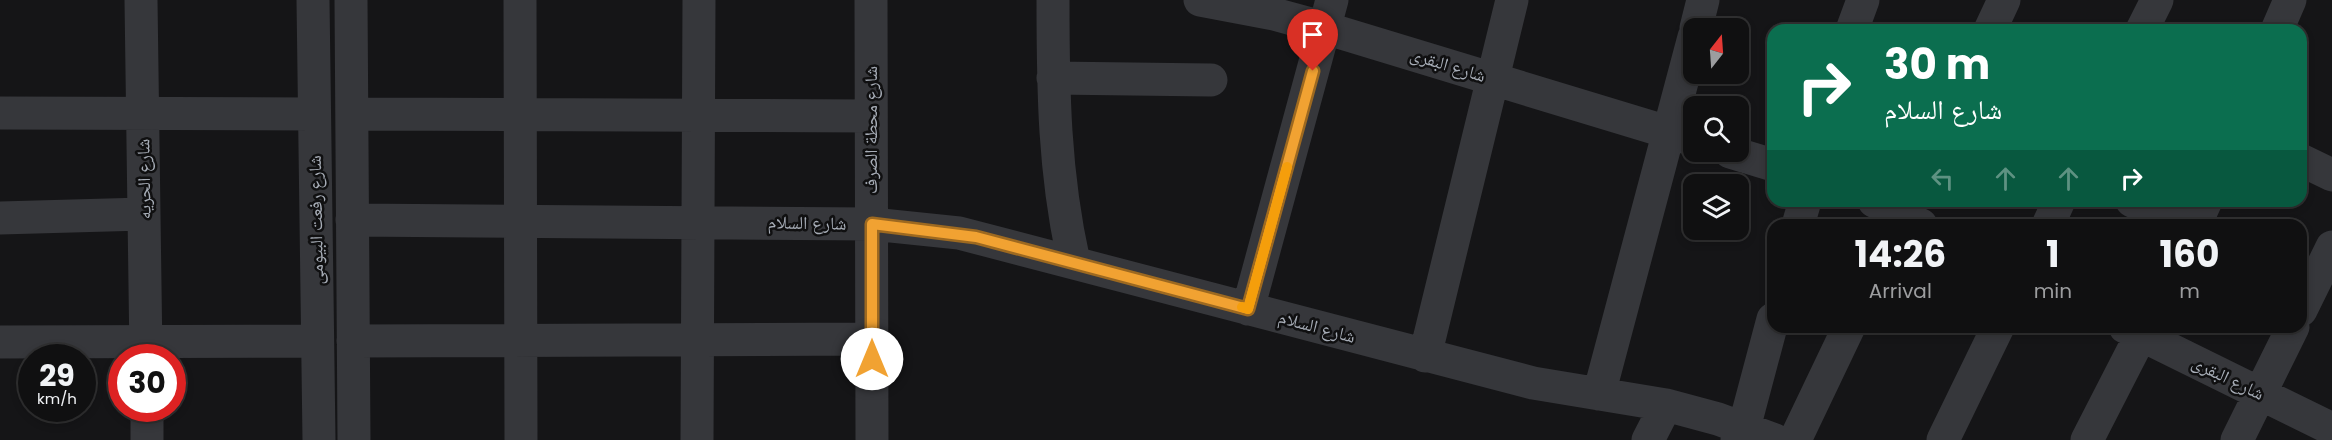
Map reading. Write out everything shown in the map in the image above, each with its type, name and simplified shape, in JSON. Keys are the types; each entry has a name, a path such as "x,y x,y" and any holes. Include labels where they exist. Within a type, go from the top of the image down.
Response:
{"street":[{"name":"شارع الحريه","path":"141,0 146,344"},
{"name":"شارع رفعت البيومى","path":"313,0 319,440"},
{"name":"شارع رفعت البيومى","path":"351,0 354,440"},
{"path":"520,0 520,440"},
{"path":"697,440 699,0"},
{"name":"شارع محطة الصرف","path":"871,0 872,440"},
{"path":"1053,0 1053,78 1057,167 1074,262"},
{"name":"شارع البقرى","path":"1200,0 1275,14 1329,14 1493,79 1681,136"},
{"path":"1425,356 1512,0"},
{"path":"1698,18 1703,0"},
{"path":"1853,24 1863,0"},
{"path":"1993,24 2004,0"},
{"path":"2145,24 2157,0"},
{"path":"2280,24 2290,0"},
{"path":"1248,309 1329,14"},
{"path":"1053,78 1211,80"},
{"path":"1599,394 1681,136 1688,84"},
{"path":"0,113 314,114"},
{"path":"352,114 871,116"},
{"path":"1749,158 1767,163"},
{"path":"2307,163 2332,175"},
{"path":"2146,207 2172,219"},
{"path":"0,218 144,214"},
{"name":"شارع السلام","path":"352,220 872,224 959,233 1544,386 1666,405 1740,434 1775,440"},
{"path":"2312,290 2332,247"},
{"path":"1740,434 1769,333"},
{"path":"1795,440 1846,333"},
{"path":"1943,440 1995,333"},
{"path":"2087,440 2136,333"},
{"name":"شارع البقرى","path":"2143,333 2332,429"},
{"path":"2237,440 2290,333"},
{"path":"353,341 872,339"},
{"path":"186,347 317,341"},
{"path":"0,342 108,347"},
{"path":"1648,440 1666,405"},
{"path":"147,422 147,440"}],"slow traffic":[{"path":"1242,307 1248,309 1287,167"}],"route":[{"path":"872,359 872,224 959,233 1248,309 1313,71"}]}
